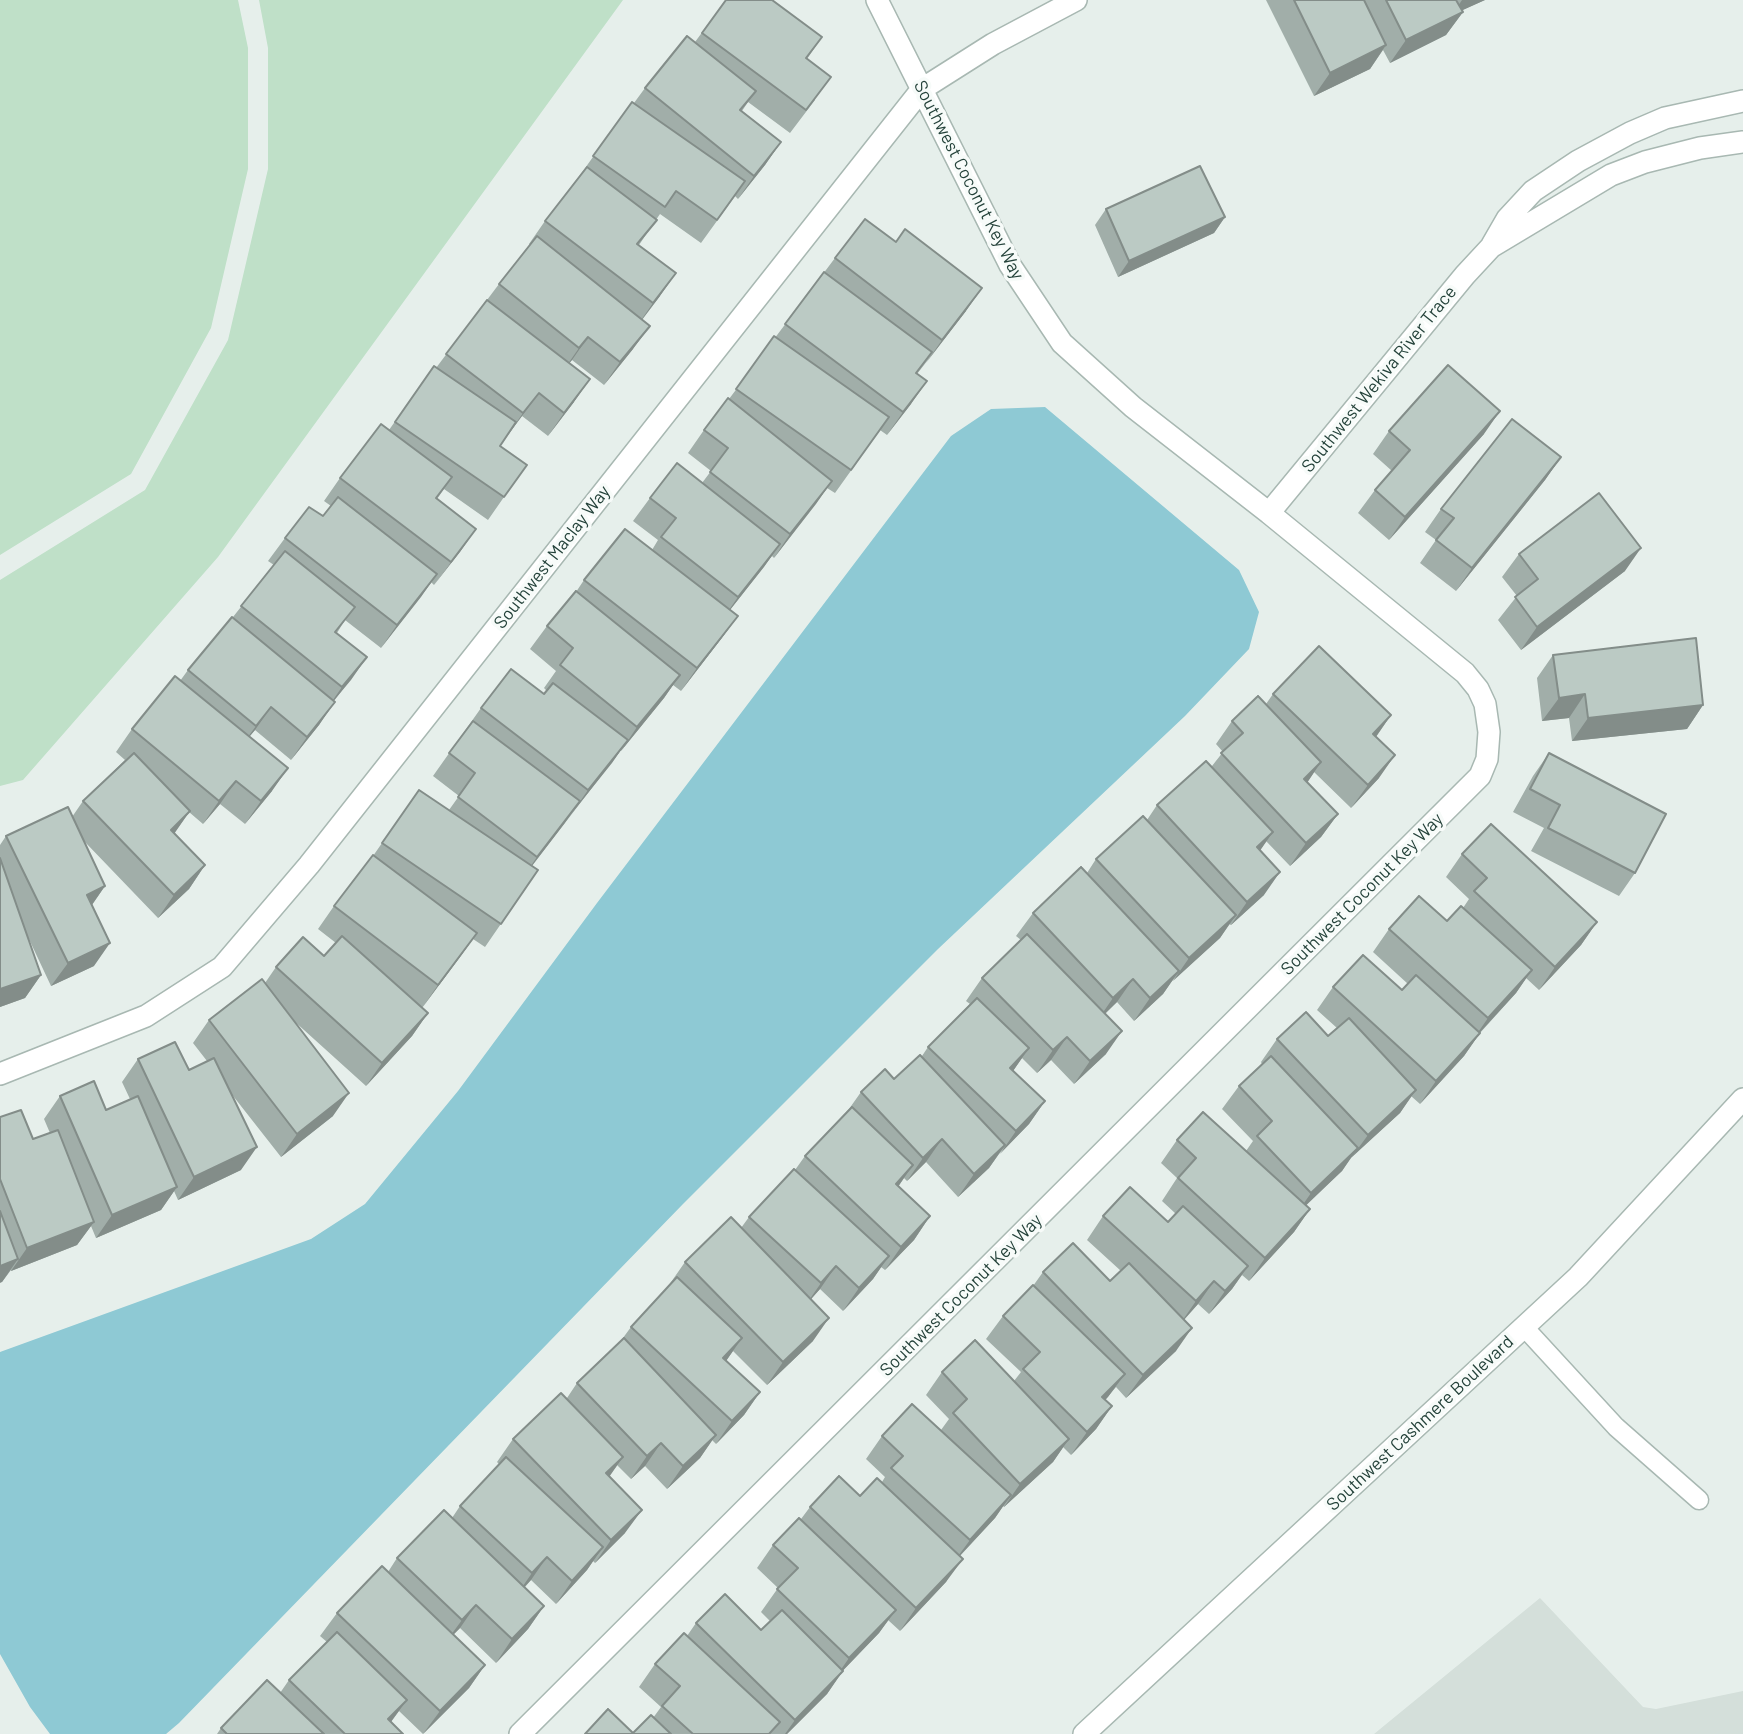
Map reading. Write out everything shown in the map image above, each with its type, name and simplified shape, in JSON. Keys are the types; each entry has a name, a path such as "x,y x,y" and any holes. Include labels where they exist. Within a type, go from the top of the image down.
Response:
{"street":[{"name":"Southwest Coconut Key Way","path":"520,1734 1480,776 1488,759 1489,732 1485,704 1478,689 1465,673 1269,513 1133,407 1062,343 1010,265 877,0"},
{"name":"Southwest Maclay Way","path":"0,1074 146,1016 222,967 309,865 922,89 993,44 1076,0"},
{"name":"Southwest Wekiva River Trace","path":"1492,247 1507,219 1533,191 1578,161 1665,118 1743,101"},
{"name":"Southwest Wekiva River Trace","path":"1269,513 1465,275 1492,247 1611,175 1645,162 1700,148 1743,142"},
{"name":"Southwest Cashmere Boulevard","path":"1084,1734 1578,1277 1742,1101"}],"lane":[{"path":"1524,1327 1616,1427 1699,1500"}],"shaded area":[{"path":"1540,1598 1643,1707 1656,1709 1743,1691 1743,1734 1374,1734"}],"green space":[{"path":"0,0 238,0 248,48 248,169 211,328 131,474 0,555"},
{"path":"259,0 623,0 218,557 23,780 0,786 0,580 145,490 228,340 268,169 268,48"}],"water":[{"path":"1045,407 1239,570 1259,612 1249,649 1185,716 938,949 683,1204 179,1723 166,1734 50,1734 30,1707 0,1654 0,1352 311,1239 365,1204 458,1091 951,436 991,409"}],"building":[{"path":"726,0 772,0 822,37 806,58 831,77 806,110 702,33"},
{"path":"1294,0 1364,0 1386,45 1330,73"},
{"path":"1386,0 1456,0 1463,12 1406,40"},
{"path":"687,36 756,91 740,110 781,142 754,176 645,88"},
{"path":"632,102 745,181 717,220 676,191 665,207 593,156"},
{"path":"1200,166 1225,217 1129,261 1106,209"},
{"path":"587,167 657,220 637,244 676,273 653,303 545,221"},
{"path":"865,219 896,242 905,229 982,288 942,340 835,258"},
{"path":"537,236 650,326 620,362 588,337 579,348 499,284"},
{"path":"824,272 932,352 916,373 927,381 903,412 785,324"},
{"path":"487,300 590,379 564,413 539,393 523,413 446,354"},
{"path":"774,336 889,417 851,470 736,389"},
{"path":"1448,365 1500,411 1405,517 1375,490 1410,450 1389,431"},
{"path":"434,366 516,422 500,446 527,465 504,497 395,422"},
{"path":"728,398 832,481 790,534 710,472 728,448 704,430"},
{"path":"1512,419 1561,457 1472,568 1436,540 1454,518 1441,509"},
{"path":"381,424 452,477 436,498 476,529 451,562 340,478"},
{"path":"677,463 780,544 738,597 661,537 676,518 650,498"},
{"path":"1599,493 1641,548 1537,627 1515,597 1538,579 1519,554"},
{"path":"338,497 437,574 397,625 285,538 309,507 323,516"},
{"path":"625,529 738,616 697,668 584,580"},
{"path":"285,551 355,607 335,632 367,657 342,687 241,606"},
{"path":"576,591 680,675 637,727 560,665 573,648 547,626"},
{"path":"232,617 335,702 307,737 271,707 256,726 188,670"},
{"path":"1696,638 1703,705 1588,718 1585,694 1559,698 1553,655"},
{"path":"1319,646 1391,715 1373,734 1395,755 1368,785 1273,694"},
{"path":"511,669 544,694 553,683 628,740 588,790 481,708"},
{"path":"175,676 288,768 261,801 236,781 219,801 132,729"},
{"path":"1258,696 1321,762 1304,779 1338,814 1306,843 1221,753 1243,733 1232,721"},
{"path":"473,721 580,801 537,857 458,797 475,773 449,753"},
{"path":"134,753 190,811 171,830 205,865 174,895 83,801"},
{"path":"1549,753 1666,814 1635,873 1548,828 1560,805 1530,789"},
{"path":"1206,761 1273,832 1257,847 1280,872 1247,902 1157,805"},
{"path":"419,790 538,870 501,924 382,843"},
{"path":"68,807 105,886 87,895 110,943 68,963 6,836"},
{"path":"1143,816 1236,915 1189,958 1096,859"},
{"path":"1491,824 1597,922 1555,967 1474,891 1487,878 1462,854"},
{"path":"373,855 477,933 438,985 334,906"},
{"path":"0,858 41,975 0,989"},
{"path":"1081,867 1179,971 1150,998 1133,979 1113,998 1033,913"},
{"path":"1419,896 1447,921 1461,906 1532,970 1488,1018 1389,929"},
{"path":"1027,934 1122,1031 1090,1061 1067,1037 1053,1050 982,978"},
{"path":"342,936 428,1013 382,1063 276,967 303,937 324,956"},
{"path":"1363,955 1402,990 1416,975 1480,1033 1436,1081 1333,987"},
{"path":"262,979 349,1093 297,1134 209,1020"},
{"path":"977,998 1029,1048 1010,1068 1045,1101 1016,1131 928,1047"},
{"path":"1306,1012 1328,1036 1349,1018 1416,1090 1368,1135 1277,1039"},
{"path":"175,1042 189,1070 214,1058 257,1147 194,1177 138,1059"},
{"path":"920,1055 1005,1145 974,1174 942,1139 923,1158 861,1092 885,1069 894,1079"},
{"path":"1271,1056 1358,1148 1311,1193 1257,1136 1272,1121 1239,1086"},
{"path":"94,1081 106,1110 138,1096 177,1187 112,1215 60,1096"},
{"path":"852,1107 913,1165 896,1184 930,1216 901,1247 805,1156"},
{"path":"21,1110 33,1139 58,1130 94,1222 27,1248 0,1179 0,1117"},
{"path":"1203,1112 1310,1209 1265,1258 1178,1178 1196,1158 1177,1140"},
{"path":"794,1169 889,1256 859,1288 836,1266 821,1283 749,1217"},
{"path":"1130,1187 1168,1222 1183,1206 1248,1266 1225,1291 1214,1281 1196,1301 1103,1216"},
{"path":"0,1211 18,1259 0,1266"},
{"path":"731,1217 829,1318 783,1362 685,1262"},
{"path":"1073,1243 1110,1281 1129,1263 1192,1328 1143,1375 1043,1272"},
{"path":"677,1277 742,1338 723,1358 760,1392 732,1421 631,1327"},
{"path":"1033,1285 1125,1374 1102,1397 1112,1406 1087,1432 1023,1369 1040,1352 1003,1316"},
{"path":"624,1338 716,1435 683,1466 661,1443 647,1456 577,1383"},
{"path":"975,1340 1069,1439 1020,1484 953,1413 967,1399 942,1372"},
{"path":"561,1393 623,1457 606,1473 642,1510 611,1540 513,1439"},
{"path":"912,1404 1011,1495 970,1540 891,1468 903,1456 882,1436"},
{"path":"506,1457 603,1547 572,1581 547,1557 532,1573 460,1506"},
{"path":"839,1476 860,1496 877,1478 963,1559 916,1608 810,1507"},
{"path":"444,1510 544,1606 512,1639 476,1605 462,1620 397,1558"},
{"path":"799,1518 896,1610 849,1658 777,1589 798,1568 773,1545"},
{"path":"382,1566 485,1665 440,1711 337,1613"},
{"path":"725,1594 761,1630 782,1610 843,1671 795,1720 696,1623"},
{"path":"337,1632 407,1700 388,1719 403,1734 345,1734 289,1680"},
{"path":"684,1633 780,1722 769,1734 693,1734 662,1706 680,1686 655,1664"},
{"path":"267,1680 324,1734 227,1734 221,1728"},
{"path":"608,1709 633,1733 651,1715 671,1734 585,1734"}]}
